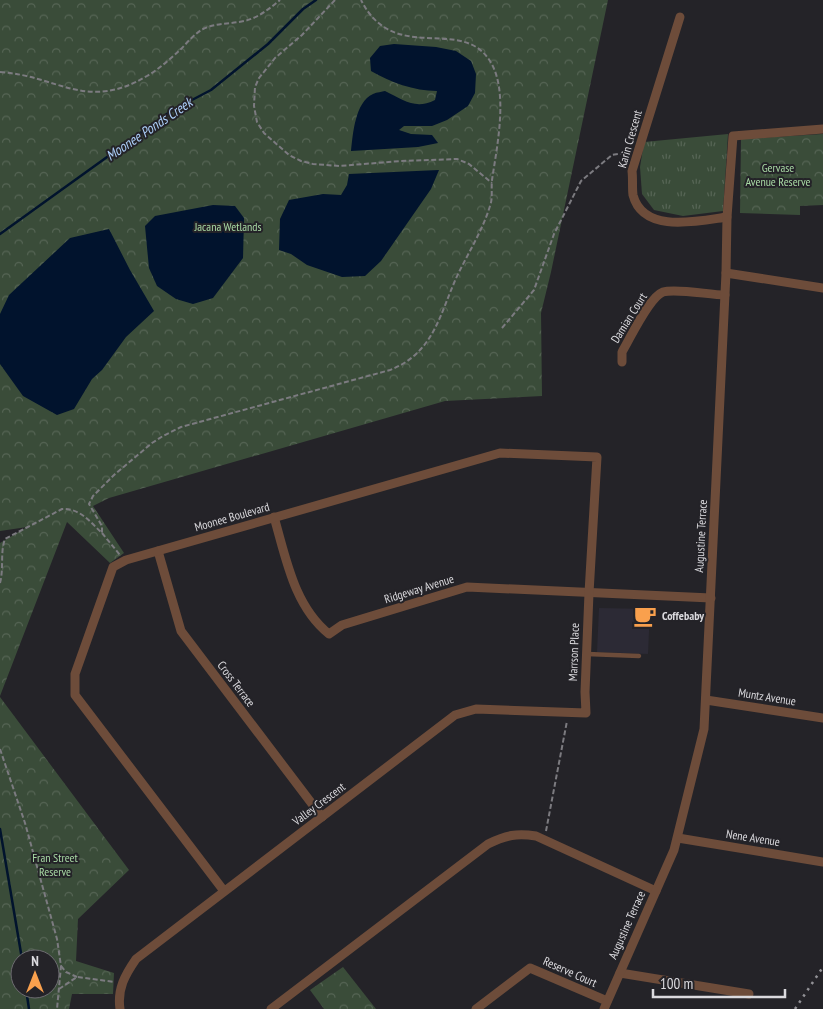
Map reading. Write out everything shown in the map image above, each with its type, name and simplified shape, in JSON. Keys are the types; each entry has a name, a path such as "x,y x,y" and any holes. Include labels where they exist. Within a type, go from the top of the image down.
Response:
{"street":[{"name":"Karin Crescent","path":"680,17 632,171 633,195 641,211 655,218 676,223 727,217"},
{"name":"Augustine Terrace","path":"605,1005 678,838 704,729 726,274 727,217 733,136 823,129"},
{"path":"726,274 823,288"},
{"name":"Damian Court","path":"622,362 622,352 652,301 662,292 725,295"},
{"name":"Moonee Boulevard","path":"224,891 75,695 75,674 114,567 126,560 500,453 597,457 589,593"},
{"name":"Ridgeway Avenue","path":"274,517 294,586 300,598 329,634 342,625 467,587 711,598"},
{"name":"Cross Terrace","path":"158,551 182,631 322,817"},
{"name":"Marrson Place","path":"586,713 589,593"},
{"name":"Muntz Avenue","path":"706,700 823,718"},
{"name":"Valley Crescent","path":"120,1009 119,992 136,959 455,715 476,709 586,713"},
{"path":"271,1009 488,844 502,837 521,834 536,836 656,891"},
{"name":"Nene Avenue","path":"678,838 823,862"},
{"name":"Reserve Court","path":"476,1009 530,968 605,1005"},
{"path":"620,973 749,994"}],"lane":[{"path":"587,654 639,656"}],"path":[{"path":"0,72 20,74 66,88 88,92 123,88 148,76 163,65 200,30 254,18 280,0"},
{"path":"335,0 302,35 275,58 259,78 255,87 254,106 257,122 264,133 289,155 313,164 339,166 410,160 457,159 469,164 492,183"},
{"path":"102,533 102,526 91,510 90,500 104,484 163,436 180,427 390,370 409,361 431,336 439,322 454,283 490,207 498,138 499,99 496,72 485,54 473,44 459,40 423,39 395,33 382,26 372,17 361,0"},
{"path":"502,328 534,290 554,234 581,181 612,155 638,150"},
{"path":"0,583 2,574 0,550 5,539 62,509 81,513 102,533 118,553"},
{"path":"546,831 567,721"},
{"path":"0,749 25,823 57,939 61,966 60,978"},
{"path":"61,966 66,972 77,977 114,982"},
{"path":"60,988 77,977"}],"shaded area":[{"path":"599,608 650,609 648,654 597,652"}],"green space":[{"name":"Jacana Wetlands","path":"0,0 608,0 541,313 542,396 445,401 109,498 93,506 124,553 110,563 67,522 0,696 0,543 27,527 0,531"},
{"path":"728,134 723,211 683,216 654,210 642,194 640,167 644,142"},
{"name":"Gervase Avenue Reserve","path":"823,134 823,205 800,206 800,215 740,213 741,139"},
{"name":"Fran Street Reserve","path":"0,697 129,870 78,919 76,961 114,973 113,994 72,994 69,1009 0,1009"},
{"path":"343,967 376,1009 324,1009 310,990"}],"water":[{"path":"394,44 436,47 456,51 471,61 476,74 475,93 468,106 447,120 432,126 404,126 399,130 411,134 432,135 438,143 418,147 351,151 354,128 359,111 362,104 373,94 385,91 415,104 428,103 435,100 437,91 428,91 402,85 371,71 370,58 380,46"},
{"path":"439,170 431,189 381,261 365,276 342,277 307,265 291,254 279,250 280,219 289,200 323,194 341,195 347,185 349,174"},
{"path":"213,205 235,206 244,218 243,258 213,298 193,304 176,299 157,286 149,268 145,226 155,216"},
{"path":"109,229 154,311 126,337 102,370 92,379 74,409 57,415 23,396 0,364 0,314 9,295 70,238"}],"waterway":[{"name":"Moonee Ponds Creek","path":"0,234 171,111 211,90 268,44 303,9 316,0"},
{"name":"Moonee Ponds Creek","path":"0,829 20,949"},
{"name":"Moonee Ponds Creek","path":"28,999 29,1009"}],"railway":[{"path":"795,1009 823,967"}],"place":[{"name":"Coffebaby","path":"645,616"}]}
